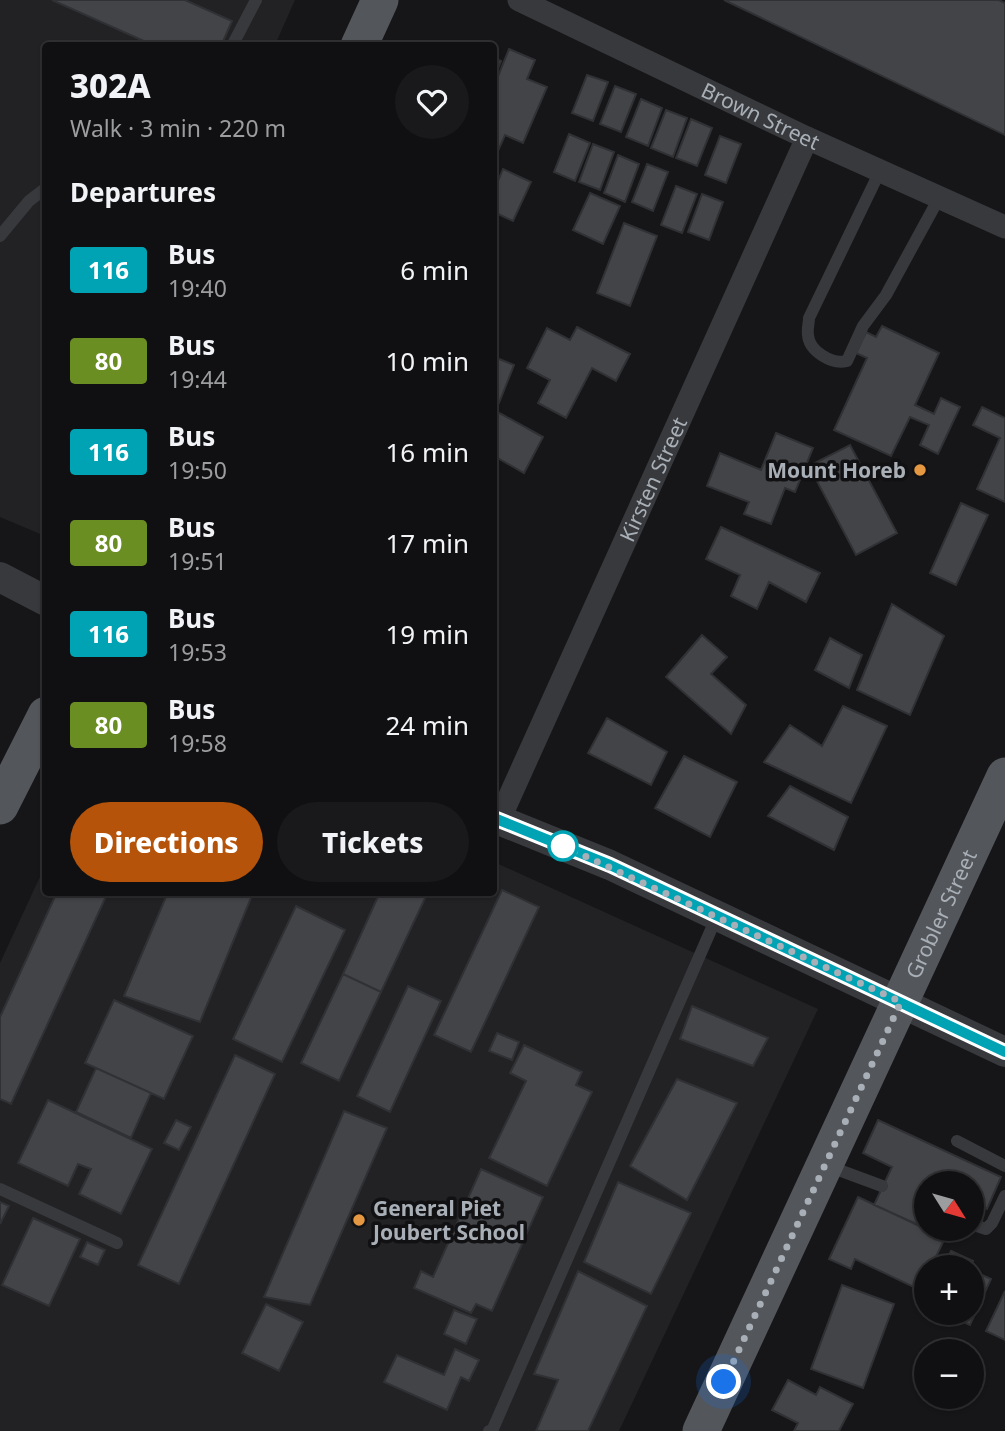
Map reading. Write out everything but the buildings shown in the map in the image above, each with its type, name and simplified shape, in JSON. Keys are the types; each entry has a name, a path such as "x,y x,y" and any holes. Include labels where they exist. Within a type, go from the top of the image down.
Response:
{"main road":[{"path":"361,42 380,0"},
{"path":"0,806 42,723"},
{"name":"Grobler Street","path":"701,1431 1005,776"}],"street":[{"name":"Brown Street","path":"519,0 807,138 1005,227"},
{"name":"Kirsten Street","path":"497,817 807,138"},
{"path":"0,577 42,599"},
{"path":"497,819 610,865 1005,1052"}],"lane":[{"path":"234,42 256,0"},
{"path":"880,171 809,317 807,337 814,348 825,357 847,361 863,326 886,295 939,198"},
{"path":"0,236 29,201 42,191"},
{"path":"489,1431 492,1431 717,916"},
{"path":"957,1141 1005,1166"},
{"path":"825,1165 882,1186"},
{"path":"0,1189 117,1243"},
{"path":"984,1227 992,1223 1005,1196"}],"shaded area":[{"path":"0,0 295,0 276,42 42,42 42,535 0,517"},
{"name":"General Piet Joubert School","path":"497,863 818,1009 619,1431 0,1431 0,963 42,872 42,896 497,896"}],"bus line":[{"name":"116","path":"497,819 610,865 1005,1052"}],"place":[{"name":"Mount Horeb","path":"920,470"},
{"name":"General Piet Joubert School","path":"359,1220"}],"route":[{"path":"563,846 610,865 901,1002 724,1382"}]}
